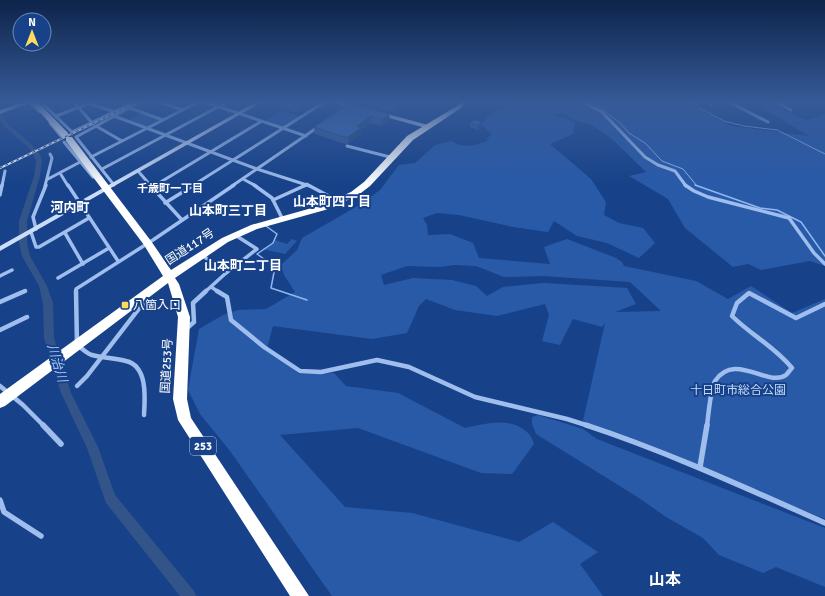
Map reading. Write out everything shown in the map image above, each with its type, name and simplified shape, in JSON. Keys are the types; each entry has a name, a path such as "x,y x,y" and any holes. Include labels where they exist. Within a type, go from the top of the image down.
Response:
{"highway":[{"name":"国道253号","path":"57,129 86,159 148,243 170,276 180,304 185,330 180,373 180,399 185,420 300,596"},
{"name":"国道117号","path":"5,398 202,254 235,235 254,227 339,202 366,184 390,157 422,129"}],"street":[{"path":"66,129 69,132 81,129"},
{"path":"91,129 76,137 86,159 102,170 108,188"},
{"path":"101,129 122,141"},
{"path":"48,179 144,129"},
{"path":"148,129 257,169 307,184 339,202"},
{"path":"102,170 178,129"},
{"path":"0,249 214,129"},
{"path":"152,187 249,129"},
{"path":"165,203 283,129"},
{"path":"286,129 306,136"},
{"path":"144,415 145,385 143,376 128,361 102,358 91,355 77,345 76,289 148,243 317,129"},
{"path":"618,129 645,156 658,165 675,171 687,186 694,191 708,197 789,218 814,253 825,264"},
{"path":"346,146 390,157"},
{"path":"50,154 52,158 48,179 33,218 32,231 36,247 39,247 65,233 89,218"},
{"path":"0,195 5,171"},
{"path":"138,171 165,203 182,220"},
{"path":"60,173 118,262"},
{"path":"243,179 261,187 279,206 282,218"},
{"path":"273,200 307,184"},
{"path":"65,233 83,264"},
{"path":"185,330 193,324 193,303 226,273 257,249 256,246 235,235"},
{"path":"58,278 110,248"},
{"path":"202,254 226,273"},
{"path":"0,276 12,270"},
{"path":"211,287 228,297 231,320 244,332 300,371 322,372 377,360 397,363 475,397 567,419 625,438 700,467 825,523"},
{"path":"0,302 25,291"},
{"path":"700,467 714,382 719,373 728,369 737,369 770,377 783,377 789,374 792,368 784,357 739,324 732,316 737,303 749,293 796,318 818,306 825,304"},
{"path":"77,386 102,358 141,306 147,302"},
{"path":"0,330 27,317"},
{"path":"0,386 5,398 28,410 60,444"},
{"path":"0,500 4,512 41,536"}],"green space":[{"name":"十日町市総合公園","path":"486,129 574,129 573,134 550,144 591,179 606,202 604,215 619,223 643,228 655,243 639,258 607,243 577,236 554,221 548,232 513,227 459,215 437,213 423,218 427,225 428,235 450,234 473,243 479,258 550,264 544,247 567,239 616,258 622,262 624,266 696,281 728,299 751,286 792,313 825,299 825,519 583,421 605,323 602,327 573,319 560,345 542,341 549,315 545,304 497,316 455,310 426,299 419,306 407,333 372,339 273,326 267,348 299,374 334,373 346,386 398,393 465,428 489,423 514,424 530,435 534,444 512,474 481,473 358,428 280,435 345,507 412,513 519,542 553,522 598,552 580,564 603,596 332,596 230,451 200,414 188,390 199,329 223,315 238,310 266,309 295,292 284,275 281,265 297,250 302,238 361,204 380,190 399,165 415,163 435,145 451,141 456,144 470,146 489,140 486,139 492,135","holes":["455,265 476,266 504,277 543,276 630,282 661,311 615,312 636,304 627,288 544,283 503,287 487,296 476,286 452,280 413,278 384,285 381,275 407,266 439,267"]},
{"path":"597,129 753,129 809,136 797,129 825,129 825,266 810,261 761,270 748,264 733,267 685,228 668,199 629,176 646,172 612,139"},
{"path":"292,239 297,241 285,254 262,249 274,243 275,240 287,244"},
{"path":"538,415 583,429 597,439 825,528 825,587 776,567 763,573 719,555 703,538 666,517 639,498 536,434 532,424 532,417"}],"building":[{"path":"319,129 360,129 348,137"}],"waterway":[{"name":"川治川","path":"10,129 30,146 37,155 39,161 37,176 23,221 23,243 26,256 43,286 48,303 49,338 66,393 92,447 110,499 189,596"},
{"path":"625,129 629,133 645,143 662,161 683,169 697,186"},
{"path":"767,129 777,130 825,154"},
{"path":"697,186 760,208 777,210 801,222 825,256"},
{"path":"266,226 277,234 273,243 257,254 275,267 271,288 307,300"}],"railway":[{"path":"0,168 82,129"}],"place":[{"name":"八箇入口","path":"125,305"}],"district":[{"name":"千歳町一丁目","path":"170,188"},
{"name":"山本町四丁目","path":"332,202"},
{"name":"河内町","path":"70,208"},
{"name":"山本町三丁目","path":"228,211"},
{"name":"山本町二丁目","path":"243,266"},
{"name":"山本","path":"665,580"}]}
